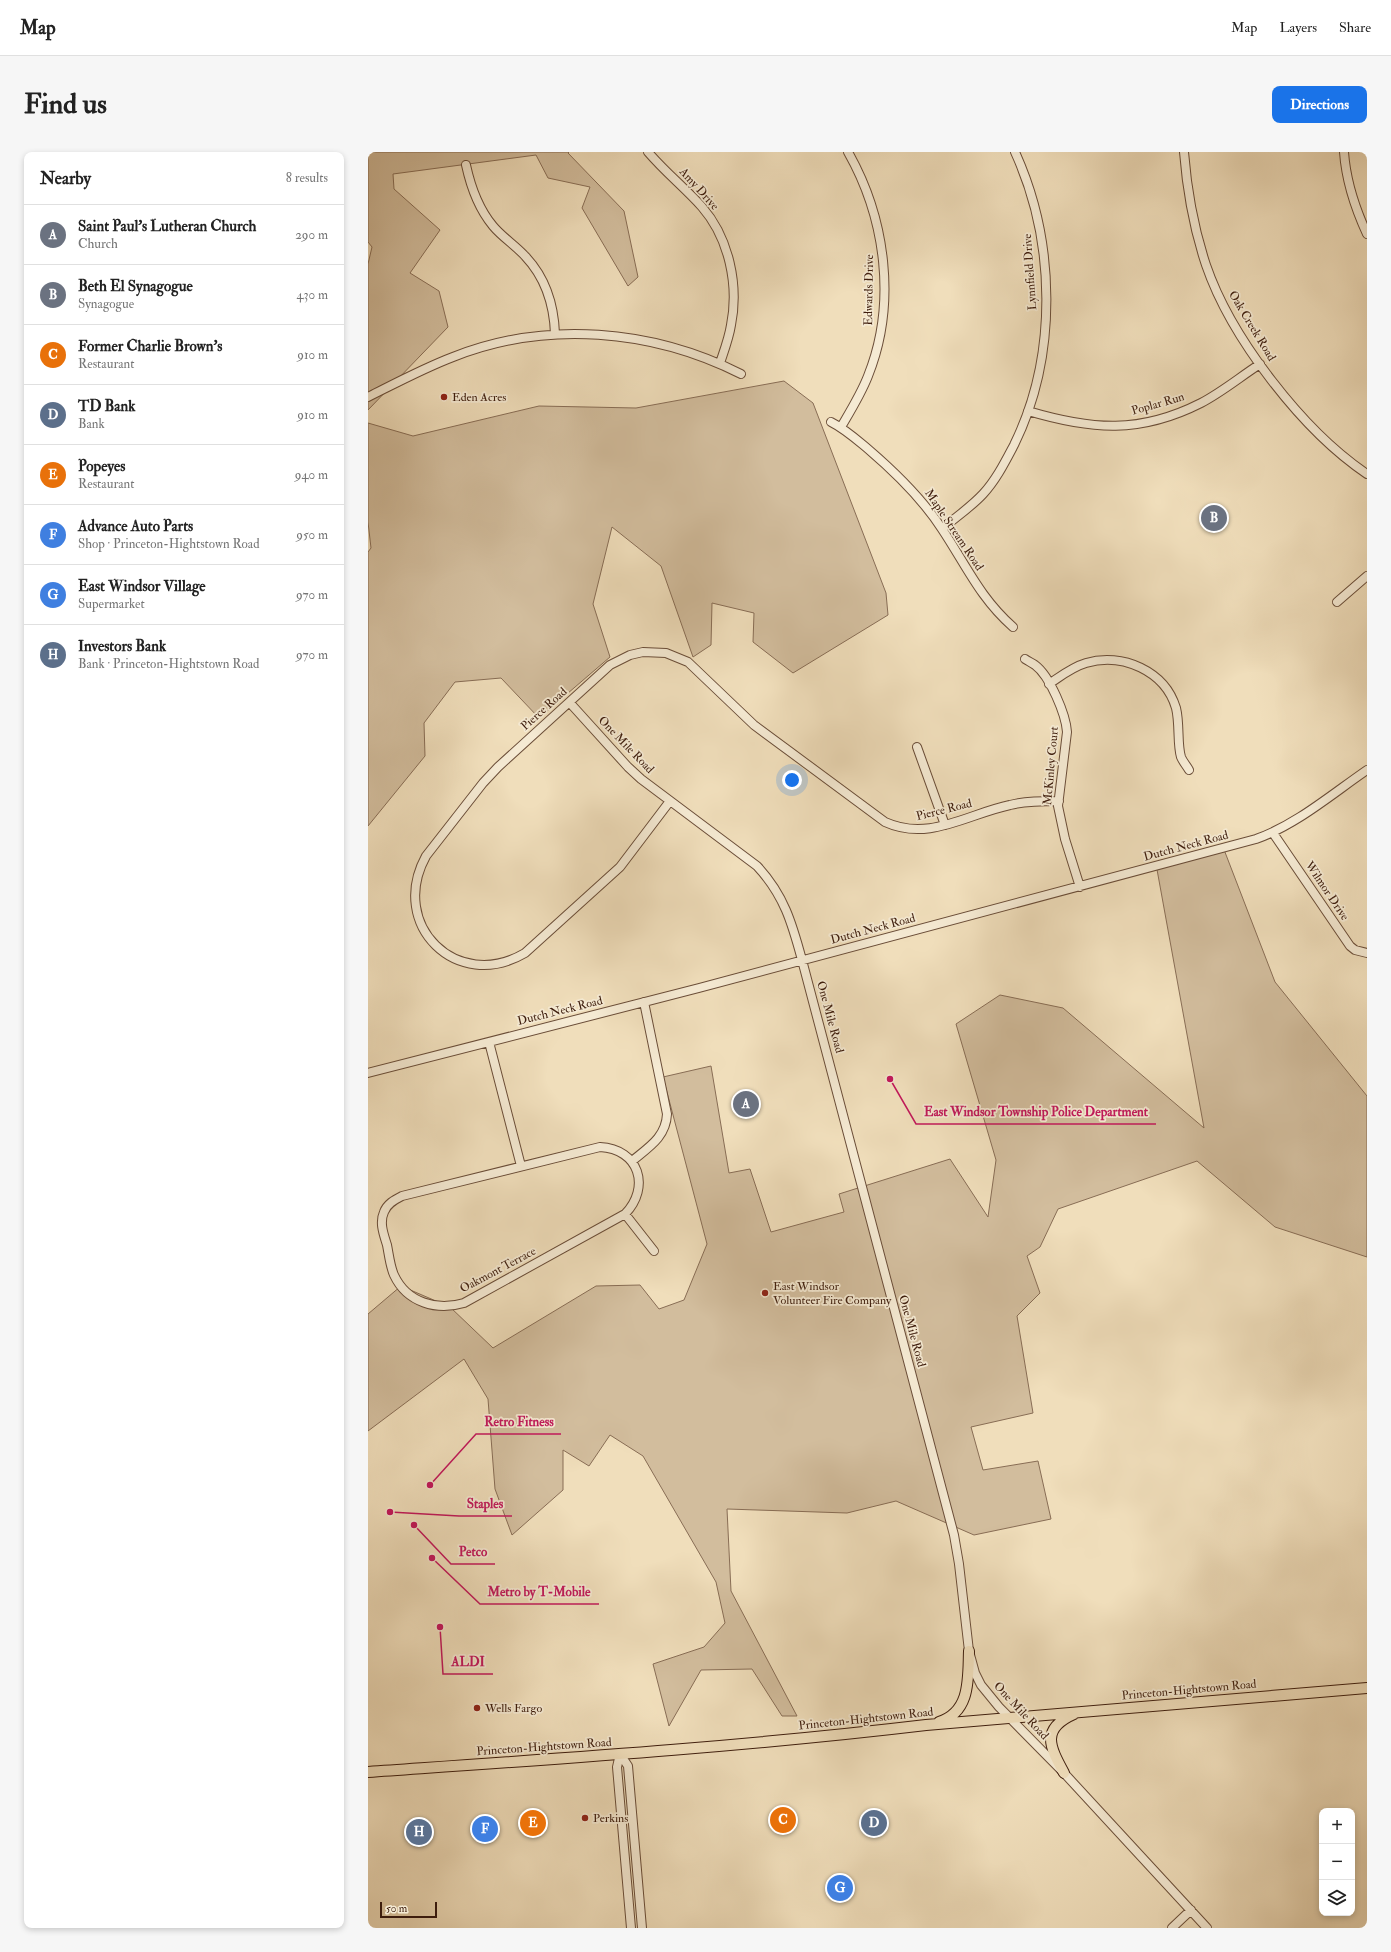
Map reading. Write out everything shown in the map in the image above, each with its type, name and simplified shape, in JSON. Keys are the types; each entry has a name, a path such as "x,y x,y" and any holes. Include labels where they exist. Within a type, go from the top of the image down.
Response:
{"main road":[{"path":"926,1725 942,1721 950,1716 962,1704 968,1687 969,1651"},
{"name":"Princeton-Hightstown Road","path":"368,1772 620,1754 847,1734 926,1725 1367,1688"},
{"path":"1064,1773 1053,1753 1050,1738 1056,1725 1079,1712"}],"street":[{"name":"Amy Drive","path":"648,152 703,209 713,223 727,253 732,273 734,297 731,326 720,363"},
{"name":"Edwards Drive","path":"842,427 860,394 874,357 882,324 884,288 882,246 875,216 862,180 848,152"},
{"name":"Lynnfield Drive","path":"942,529 973,504 995,479 1017,439 1028,411 1040,362 1045,322 1046,285 1038,225 1027,184 1015,152"},
{"name":"Oak Creek Road","path":"1184,152 1189,195 1206,266 1226,308 1260,364 1285,397 1324,438 1367,474"},
{"path":"1344,152 1345,167 1350,190 1367,234"},
{"path":"466,165 471,188 484,214 504,237 525,256 542,279 552,305 555,334"},
{"path":"368,397 430,366 477,348 526,337 555,334 577,333 638,340 687,351 720,363 740,374"},
{"name":"Poplar Run","path":"1028,411 1064,422 1080,424 1137,424 1170,416 1202,402 1260,364"},
{"name":"Maple Stream Road","path":"831,422 842,427 896,474 914,492 942,529 988,602 1013,627"},
{"path":"1337,602 1367,576"},
{"name":"Pierce Road","path":"670,801 620,867 525,953 516,959 496,965 475,965 454,959 435,946 421,927 416,914 414,890 420,867 426,856 483,783 498,767 610,665 630,655 654,652 677,657 696,668 722,696 754,725 885,822 895,826 913,830 944,825 1009,805 1041,800 1058,801"},
{"name":"McKinley Court","path":"1025,659 1036,666 1049,684 1062,708 1067,722 1058,801 1059,814 1080,887"},
{"path":"1049,684 1073,668 1096,661 1120,660 1146,670 1164,686 1172,697 1179,724 1180,752 1182,759 1189,770"},
{"name":"One Mile Road","path":"570,703 628,767 670,801 750,859 768,878 785,905 802,960 954,1535 959,1564 969,1651 975,1674 989,1696 1064,1773 1207,1928"},
{"path":"917,747 944,825"},
{"name":"Dutch Neck Road","path":"368,1073 644,1002 1244,843 1273,833 1367,770"},
{"name":"Wilmor Drive","path":"1273,833 1350,946 1355,950 1367,953"},
{"path":"632,1161 657,1140 664,1130 667,1122 667,1114 644,1002"},
{"path":"489,1042 522,1166"},
{"name":"Oakmont Terrace","path":"600,1147 620,1151 632,1161 636,1169 639,1185 634,1202 625,1214 464,1303 443,1307 432,1306 422,1302 405,1290 399,1283 392,1269 382,1224 382,1217 388,1205 402,1196 600,1147"},
{"path":"625,1214 654,1251"},
{"path":"620,1754 617,1768 631,1928"},
{"path":"620,1754 628,1766 642,1928"},
{"path":"1172,1928 1191,1910"}],"shaded area":[{"path":"368,152 569,152 568,153 624,211 638,277 628,286 582,208 590,187 548,178 536,155 393,174 394,189 440,230 410,273 439,291 448,327 368,410 368,264 372,247 368,242"},
{"path":"784,381 813,403 886,593 888,615 793,673 753,642 754,613 712,603 711,645 693,657 661,566 612,527 593,604 610,657 539,718 501,678 455,682 424,723 425,756 368,826 368,552 371,548 368,522 368,423 413,436 539,406 636,408"},
{"path":"1223,847 1275,982 1367,1096 1367,1257 1275,1227 1197,1161 1058,1209 1040,1247 1027,1256 1040,1293 1017,1316 1033,1413 971,1427 983,1470 1038,1461 1051,1519 974,1535 896,1501 847,1513 727,1509 731,1591 797,1716 782,1716 752,1669 701,1670 669,1726 653,1664 704,1647 725,1623 716,1582 643,1456 610,1435 589,1466 563,1450 563,1490 512,1535 495,1489 488,1399 464,1359 368,1431 368,1314 401,1286 450,1307 493,1348 596,1286 640,1285 659,1309 684,1300 707,1244 663,1077 711,1066 729,1173 750,1169 771,1232 844,1212 839,1194 950,1159 988,1217 996,1160 956,1024 1000,995 1063,1008 1204,1128 1156,864"}],"place":[{"name":"Eden Acres","path":"444,397"},
{"name":"Beth El Synagogue","path":"1214,518"},
{"name":"East Windsor Township Police Department","path":"890,1079"},
{"name":"Saint Paul's Lutheran Church","path":"746,1104"},
{"name":"East Windsor Volunteer Fire Company","path":"765,1293"},
{"name":"Retro Fitness","path":"430,1485"},
{"name":"Staples","path":"390,1512"},
{"name":"Petco","path":"414,1525"},
{"name":"Metro by T-Mobile","path":"432,1558"},
{"name":"ALDI","path":"440,1627"},
{"name":"Wells Fargo","path":"477,1708"},
{"name":"Perkins","path":"585,1818"},
{"name":"Former Charlie Brown's","path":"783,1820"},
{"name":"Popeyes","path":"533,1823"},
{"name":"TD Bank","path":"874,1823"},
{"name":"Advance Auto Parts","path":"485,1829"},
{"name":"Investors Bank","path":"419,1832"},
{"name":"East Windsor Village","path":"840,1888"}]}
